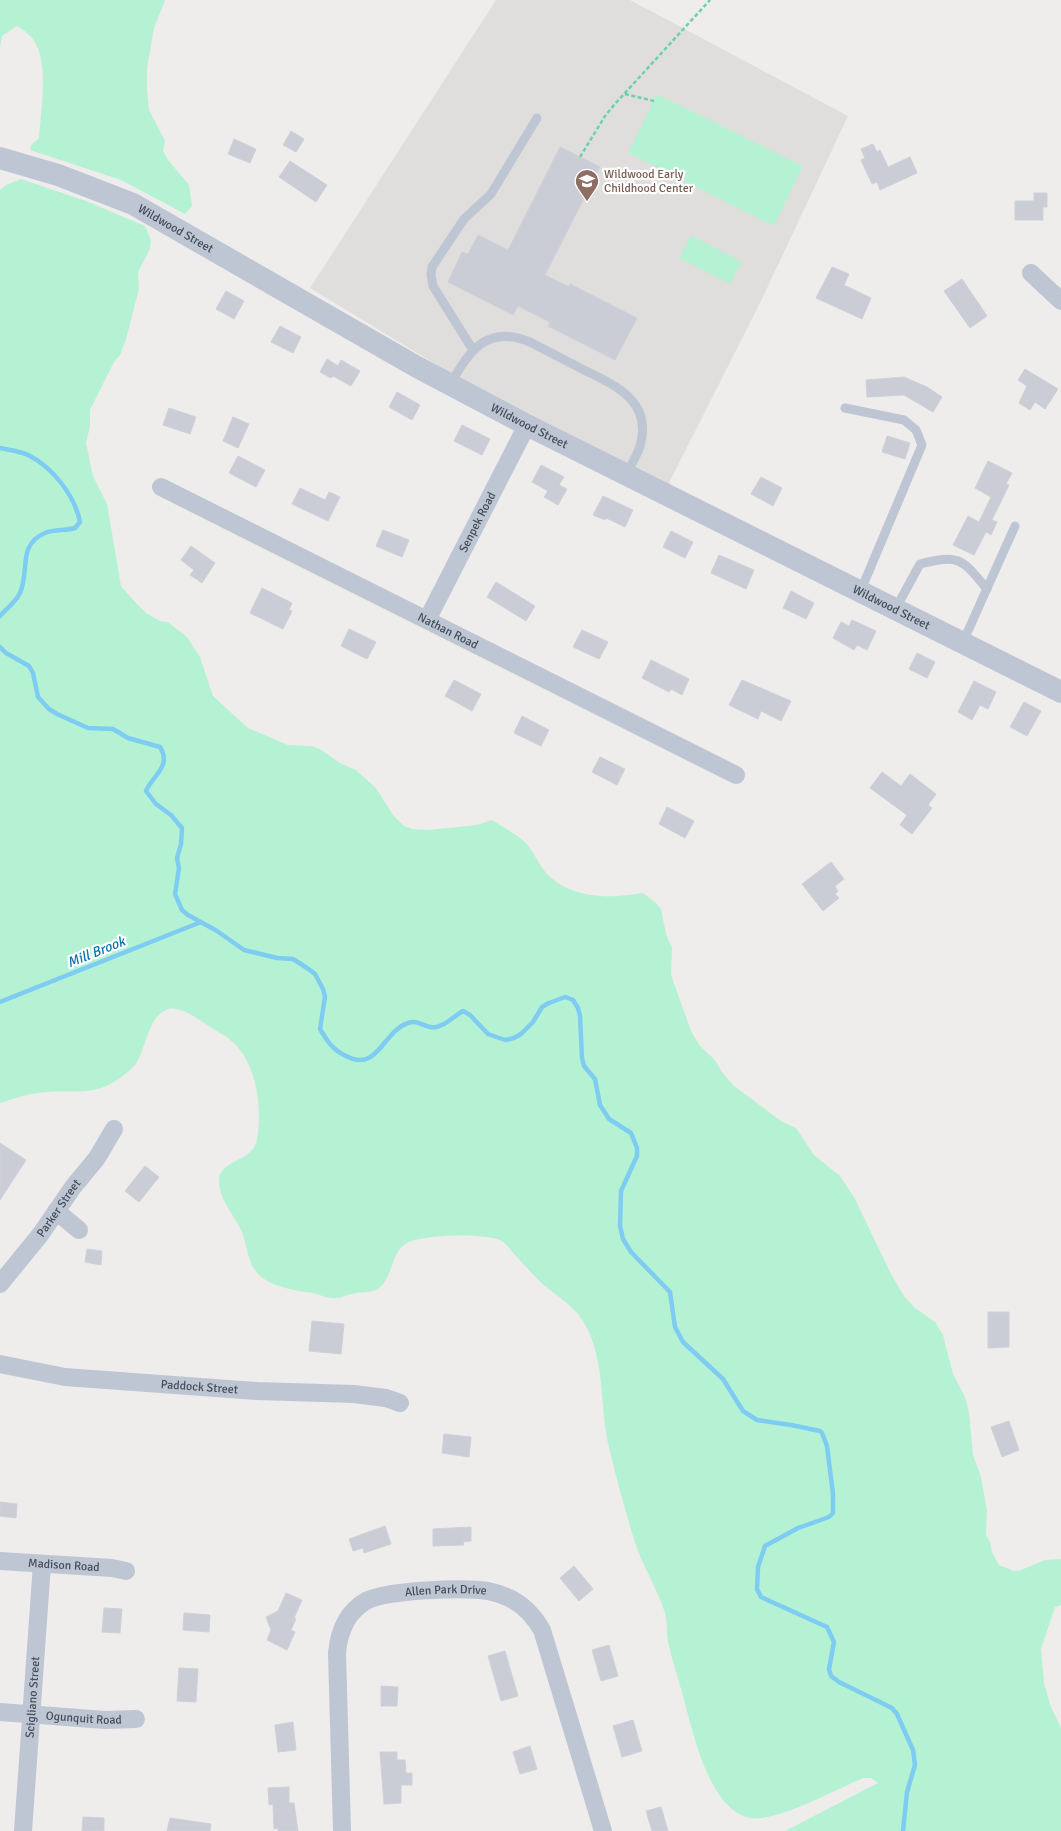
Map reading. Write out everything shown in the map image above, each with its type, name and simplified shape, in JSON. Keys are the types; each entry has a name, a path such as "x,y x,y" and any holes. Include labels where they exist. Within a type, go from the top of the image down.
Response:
{"street":[{"name":"Wildwood Street","path":"0,158 67,177 133,204 450,385 1061,692"},
{"path":"1031,274 1061,301"},
{"name":"Senpek Road","path":"427,620 527,425"},
{"name":"Nathan Road","path":"161,487 736,775"},
{"name":"Parker Street","path":"0,1284 40,1235 73,1187 97,1158 114,1130"},
{"path":"56,1210 79,1230"},
{"name":"Paddock Street","path":"0,1364 65,1377 256,1390 354,1394 378,1397 400,1403"},
{"name":"Madison Road","path":"0,1561 112,1568 126,1571"},
{"name":"Scigliano Street","path":"23,1831 42,1564"},
{"name":"Allen Park Drive","path":"342,1831 337,1652 344,1623 360,1605 382,1595 436,1590 478,1590 505,1596 519,1604 532,1615 542,1630 603,1831"},
{"name":"Ogunquit Road","path":"0,1712 105,1720 136,1719"}],"lane":[{"path":"473,350 434,286 431,275 432,267 464,219 491,194 537,118"},
{"path":"450,385 473,350 492,339 518,338 530,342 620,389 630,398 638,409 642,428 639,448 627,473"},
{"path":"845,408 904,420 916,430 922,445 861,590"},
{"path":"963,642 1015,526"},
{"path":"896,608 920,564 933,560 954,558 969,568 987,589"}],"path":[{"path":"580,157 605,116 710,0"},
{"path":"625,94 654,101"}],"shaded area":[{"name":"Wildwood Early Childhood Center","path":"496,0 630,0 848,116 761,301 668,485 442,368 310,288"}],"green space":[{"path":"0,0 165,0 154,28 147,68 147,90 149,110 165,141 163,151 189,185 192,206 185,214 121,180 30,150 31,145 39,138 43,86 41,59 38,47 32,38 17,26 2,36 0,47"},
{"path":"657,94 803,166 774,226 628,153"},
{"path":"21,179 86,201 145,226 151,240 150,249 138,272 139,289 126,339 120,355 114,362 90,410 90,426 86,443 93,476 107,504 121,586 146,613 160,621 168,622 187,637 200,657 213,696 248,728 288,745 312,746 320,749 340,763 356,770 376,788 393,815 404,826 412,829 428,830 477,825 492,820 524,841 546,873 556,882 567,888 591,895 604,896 643,893 656,903 661,909 666,934 672,948 671,975 691,1031 700,1046 714,1059 734,1086 781,1121 796,1128 814,1155 840,1176 854,1197 891,1274 904,1296 915,1308 935,1322 943,1335 953,1374 965,1397 969,1412 973,1455 981,1477 987,1510 986,1535 992,1552 999,1565 1014,1571 1045,1560 1061,1559 1061,1605 1055,1607 1041,1649 1044,1683 1051,1707 1061,1728 1061,1831 785,1831 878,1783 871,1778 863,1778 822,1797 775,1815 750,1818 735,1812 723,1800 713,1785 704,1767 698,1748 667,1638 665,1614 638,1552 617,1481 605,1427 598,1363 589,1332 581,1318 569,1305 545,1286 505,1244 500,1240 480,1236 438,1236 405,1244 400,1248 382,1286 368,1292 334,1298 285,1288 265,1280 256,1271 248,1256 242,1232 224,1201 220,1188 220,1175 223,1170 248,1154 254,1147 258,1135 259,1119 258,1099 251,1070 235,1044 226,1037 188,1013 177,1009 166,1010 155,1019 135,1065 109,1085 83,1091 35,1093 0,1103 0,190 6,185"},
{"path":"691,235 742,262 730,284 679,258"}],"building":[{"path":"291,131 304,139 296,152 283,145"},
{"path":"234,139 256,149 250,163 228,154"},
{"path":"873,144 877,152 880,150 888,167 910,157 917,173 880,190 877,182 872,184 861,160 865,158 861,149"},
{"path":"560,147 600,167 545,275 569,287 570,284 637,318 615,360 548,326 550,322 518,306 513,315 448,282 462,252 468,254 478,235 508,250"},
{"path":"290,161 327,185 316,202 279,177"},
{"path":"1034,193 1047,193 1047,207 1043,207 1043,220 1015,220 1015,201 1034,201"},
{"path":"832,267 849,274 844,285 871,298 862,319 816,298"},
{"path":"962,279 987,316 970,328 944,291"},
{"path":"226,291 244,301 234,319 216,309"},
{"path":"280,326 301,337 293,353 271,342"},
{"path":"327,359 338,366 341,360 360,371 351,386 333,376 331,378 320,372"},
{"path":"1025,369 1058,389 1045,409 1035,402 1030,410 1019,403 1027,386 1018,380"},
{"path":"904,377 927,387 942,397 933,412 904,395 867,397 866,380"},
{"path":"397,392 420,405 412,420 389,407"},
{"path":"169,408 196,417 190,434 163,425"},
{"path":"233,417 249,424 238,448 223,441"},
{"path":"462,425 490,439 482,455 454,441"},
{"path":"887,436 910,443 905,459 882,452"},
{"path":"238,456 265,470 256,487 229,473"},
{"path":"988,461 1012,473 1006,484 1009,485 992,520 997,522 991,535 986,532 974,555 953,545 968,516 979,522 991,497 975,488"},
{"path":"541,465 564,477 559,485 567,489 558,505 544,497 548,491 532,482"},
{"path":"761,477 782,488 773,506 751,494"},
{"path":"300,488 325,500 329,492 340,497 328,521 292,504"},
{"path":"603,496 633,510 625,527 606,518 605,520 593,515"},
{"path":"383,530 409,540 402,557 376,546"},
{"path":"671,531 693,542 685,558 663,547"},
{"path":"191,546 215,563 202,583 190,575 194,570 181,560"},
{"path":"719,555 754,570 746,589 711,573"},
{"path":"496,582 535,606 526,621 487,597"},
{"path":"262,588 292,603 289,610 292,611 283,629 250,613"},
{"path":"791,591 814,603 806,619 783,608"},
{"path":"852,620 876,631 867,650 857,645 854,650 833,638 841,622 849,626"},
{"path":"349,629 376,642 367,659 341,646"},
{"path":"582,630 608,642 599,659 573,647"},
{"path":"917,653 935,662 927,678 909,669"},
{"path":"651,660 689,679 682,695 671,689 669,692 642,678"},
{"path":"454,680 481,694 472,711 445,696"},
{"path":"742,680 791,701 781,721 761,711 758,719 729,705"},
{"path":"974,681 996,692 988,709 980,705 972,720 958,712"},
{"path":"1024,702 1041,711 1027,736 1010,727"},
{"path":"522,716 549,730 541,746 514,733"},
{"path":"600,757 625,769 617,785 592,772"},
{"path":"882,772 901,786 910,774 936,794 928,805 932,808 912,834 900,825 907,815 870,788"},
{"path":"667,807 694,821 685,838 659,824"},
{"path":"831,862 844,879 835,886 838,891 835,894 839,898 823,911 802,884"},
{"path":"0,1143 26,1160 0,1200"},
{"path":"145,1166 159,1177 139,1202 125,1191"},
{"path":"87,1249 102,1251 101,1265 85,1262"},
{"path":"988,1312 1009,1312 1009,1347 988,1348"},
{"path":"312,1321 344,1324 341,1354 309,1351"},
{"path":"1009,1421 1019,1450 1002,1457 991,1427"},
{"path":"444,1434 471,1437 469,1457 442,1453"},
{"path":"0,1502 17,1504 16,1518 0,1516"},
{"path":"385,1526 391,1544 364,1553 363,1548 353,1551 349,1539"},
{"path":"471,1527 471,1541 463,1542 464,1545 433,1546 433,1529"},
{"path":"574,1566 593,1589 579,1601 560,1578"},
{"path":"286,1593 302,1600 291,1630 295,1632 287,1650 267,1640 271,1630 266,1617 278,1611"},
{"path":"104,1608 122,1609 120,1633 102,1632"},
{"path":"184,1613 210,1615 209,1632 183,1630"},
{"path":"609,1645 618,1676 601,1681 592,1650"},
{"path":"505,1651 518,1696 501,1701 488,1656"},
{"path":"179,1668 198,1669 196,1702 177,1701"},
{"path":"381,1686 398,1687 397,1706 381,1706"},
{"path":"633,1720 642,1751 622,1757 613,1726"},
{"path":"293,1722 296,1750 278,1752 275,1725"},
{"path":"530,1746 537,1769 520,1774 513,1752"},
{"path":"380,1752 397,1752 397,1760 405,1760 406,1773 412,1773 412,1785 401,1785 401,1803 384,1804"},
{"path":"289,1787 289,1803 294,1803 298,1831 278,1831 278,1828 274,1829 273,1804 269,1805 268,1788"},
{"path":"661,1807 668,1831 652,1831 646,1811"},
{"path":"83,1817 104,1818 104,1831 82,1831"},
{"path":"170,1818 211,1824 210,1831 167,1831"}],"waterway":[{"path":"0,448 27,454 39,461 55,475 73,502 80,522 75,528 52,531 36,538 27,551 23,585 20,593 0,616"},
{"path":"0,647 6,653 29,666 33,673 38,697 49,709 88,728 113,729 128,738 160,747 163,754 163,765 146,791 156,804 171,815 182,828 181,844 177,858 179,868 175,894 182,910 244,950 277,958 293,959 315,974 325,997 320,1029 331,1045 341,1054 357,1060 366,1059 380,1049 399,1027 414,1022 430,1027 439,1026 463,1011 470,1015 488,1034 505,1040 514,1038 533,1022 542,1007 565,997 573,1000 580,1016 584,1066 595,1079 600,1105 609,1119 631,1133 637,1148 637,1156 621,1191 620,1226 623,1239 631,1252 670,1292 675,1327 683,1342 723,1379 743,1411 757,1420 791,1425 822,1433 827,1446 833,1494 833,1513 829,1517 798,1528 765,1546 758,1567 757,1589 761,1597 827,1627 834,1642 829,1669 831,1676 839,1682 892,1708 897,1714 913,1750 915,1765 907,1792 903,1831"},
{"name":"Mill Brook","path":"0,1002 201,922"}],"place":[{"name":"Wildwood Early Childhood Center","path":"587,202"}]}
